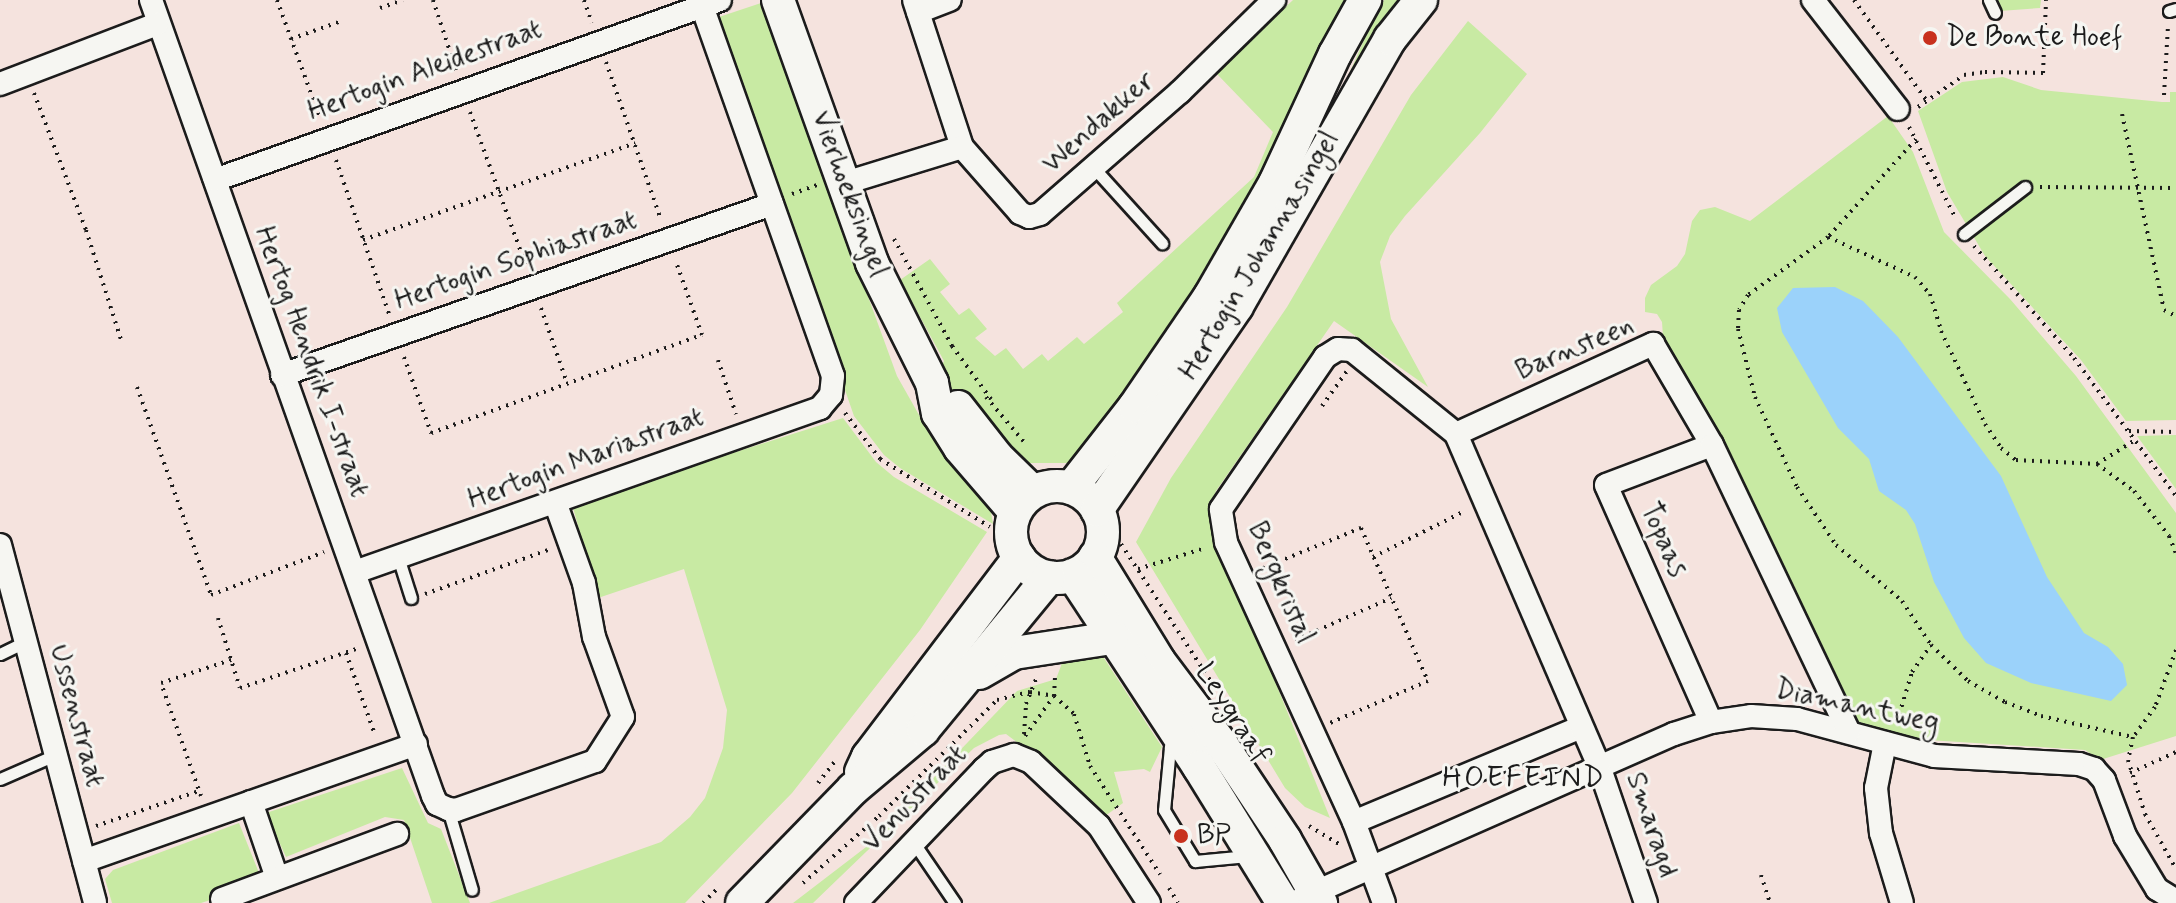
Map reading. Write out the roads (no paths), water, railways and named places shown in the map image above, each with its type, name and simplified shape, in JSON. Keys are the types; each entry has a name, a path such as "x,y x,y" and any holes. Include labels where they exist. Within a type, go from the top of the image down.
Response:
{"main road":[{"name":"Vierhoeksingel","path":"778,0 872,263 932,383 954,402 997,457 1013,509"},
{"name":"Hertogin Johannasingel","path":"1071,488 1135,406 1210,296 1275,183 1335,54 1365,0"},
{"name":"Hertogin Johannasingel","path":"1097,510 1237,306 1390,39 1421,0"},
{"path":"742,903 853,789 923,730 961,687 1087,564 1102,534 1097,510 1091,501 1071,488 1053,486 1013,509 1011,534 1019,558 1027,567 1087,564"},
{"path":"853,789 868,757 1019,558"},
{"name":"Leygraaf","path":"1087,564 1112,638 1190,727 1310,899"},
{"name":"Leygraaf","path":"1087,564 1159,661 1252,856 1283,903"},
{"path":"961,687 1007,655 1057,644 1112,638"}],"street":[{"name":"Hertog Hendrik I-straat","path":"151,0 433,796 437,804 448,809"},
{"path":"916,6 950,0"},
{"name":"Wendakker","path":"916,6 962,147 1020,213 1029,217 1040,214 1180,92 1274,0"},
{"path":"1813,0 1901,114"},
{"path":"707,2 772,204"},
{"name":"Hertogin Aleidestraat","path":"215,180 707,2"},
{"path":"0,84 157,24"},
{"path":"845,183 962,147"},
{"name":"Hertogin Sophiastraat","path":"282,375 772,204"},
{"name":"Hertogin Mariastraat","path":"355,572 820,408 831,395 833,376 772,204"},
{"name":"Barnsteen","path":"1456,434 1653,344 1712,445 1849,732"},
{"name":"Bergkristal","path":"1384,903 1354,822 1226,542 1221,509 1325,357 1338,349 1352,350 1456,434"},
{"path":"1456,434 1599,766"},
{"name":"Topaas","path":"1711,722 1606,485 1712,445"},
{"path":"448,809 456,810 595,761 619,728 623,717 594,637 584,583 555,502"},
{"name":"Ussenstraat","path":"0,545 95,903"},
{"name":"Diamantweg","path":"1310,899 1371,865 1599,766 1711,722 1751,716 1797,719 1934,756 2079,764 2094,769 2104,780 2125,836 2157,889 2176,901"},
{"path":"1354,822 1581,727"},
{"path":"1885,743 1876,788 1881,833 1902,903"},
{"path":"84,861 416,744"},
{"name":"Venusstraat","path":"858,902 992,762 1014,755 1031,762 1099,826 1149,903"},
{"name":"Smaragd","path":"1599,766 1646,903"},
{"path":"251,802 277,878"},
{"path":"222,899 397,834"}],"lane":[{"path":"1989,0 1995,13"},
{"path":"1093,167 1162,243"},
{"path":"1964,234 2025,187"},
{"path":"398,557 411,598"},
{"path":"0,654 25,642"},
{"path":"1190,727 1170,747 1164,810 1195,861 1252,856"},
{"path":"0,779 55,755"},
{"path":"448,809 472,890"},
{"path":"914,843 955,903"}],"water":[{"path":"1835,287 1863,301 1898,337 2001,476 2047,577 2084,633 2108,647 2123,664 2127,685 2111,701 2031,683 1986,663 1964,638 1934,582 1915,524 1906,510 1879,491 1869,459 1838,428 1782,332 1777,308 1793,288"}],"place":[{"name":"De Bonte Hoef","path":"1930,38"},
{"name":"BP","path":"1181,836"}],"district":[{"name":"HOEFEIND","path":"1524,778"}]}
